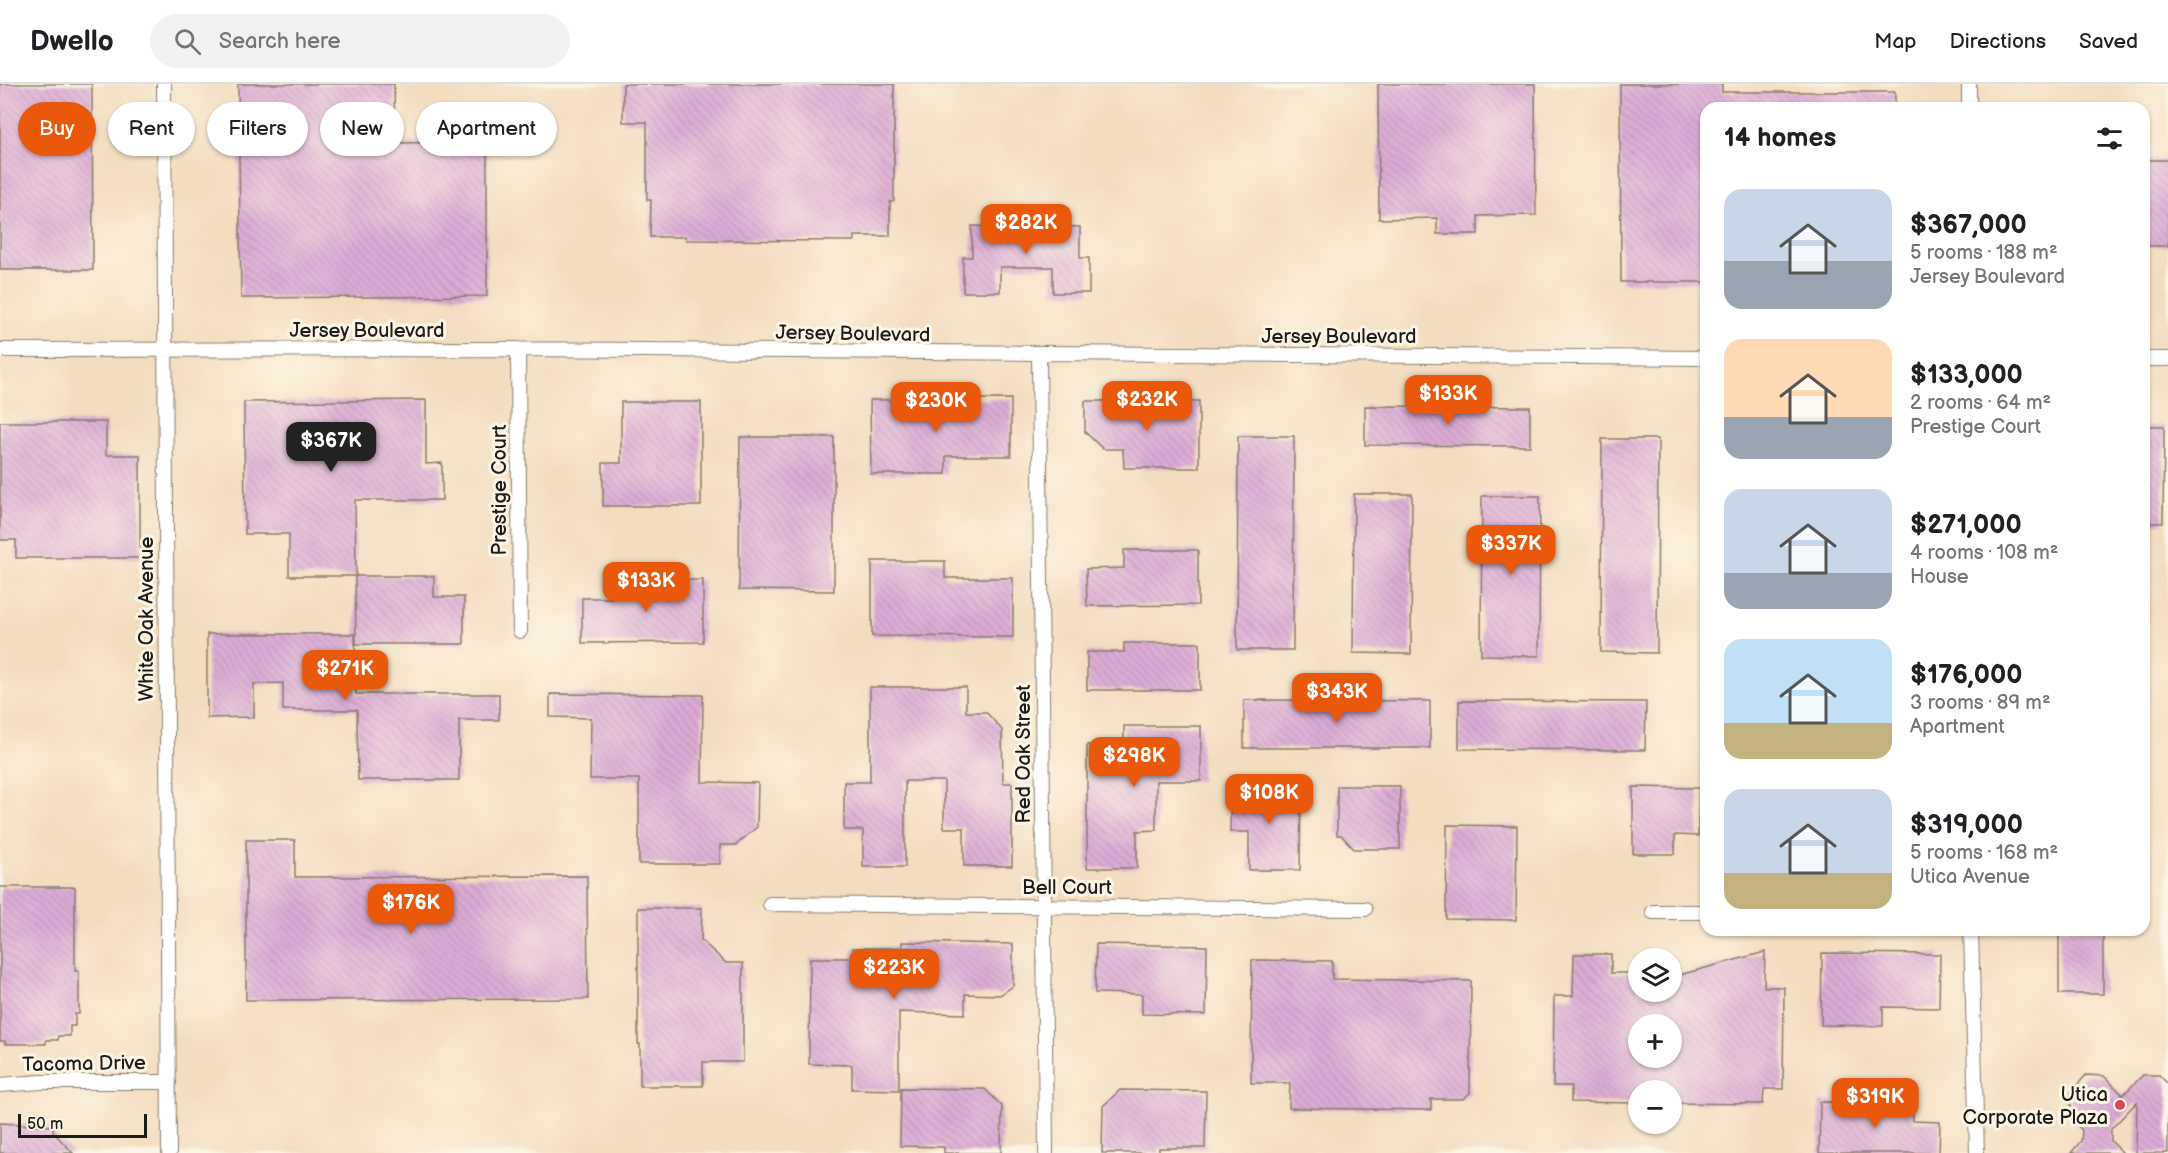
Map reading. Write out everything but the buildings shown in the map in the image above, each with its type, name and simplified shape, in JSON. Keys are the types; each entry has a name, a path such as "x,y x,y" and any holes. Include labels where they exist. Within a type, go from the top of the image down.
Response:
{"street":[{"name":"White Oak Avenue","path":"164,84 169,1153"},
{"path":"1969,84 1969,102"},
{"name":"Jersey Boulevard","path":"0,350 518,349 1700,358"},
{"name":"Prestige Court","path":"518,349 520,631"},
{"name":"Red Oak Street","path":"1039,354 1046,1153"},
{"path":"2150,359 2168,359"},
{"name":"Bell Court","path":"770,904 1365,909"},
{"path":"1653,912 1700,912"},
{"path":"1971,936 1977,1153"},
{"name":"Tacoma Drive","path":"0,1085 41,1082 169,1082"}],"place":[{"name":"Utica Corporate Plaza","path":"2120,1105"}]}
